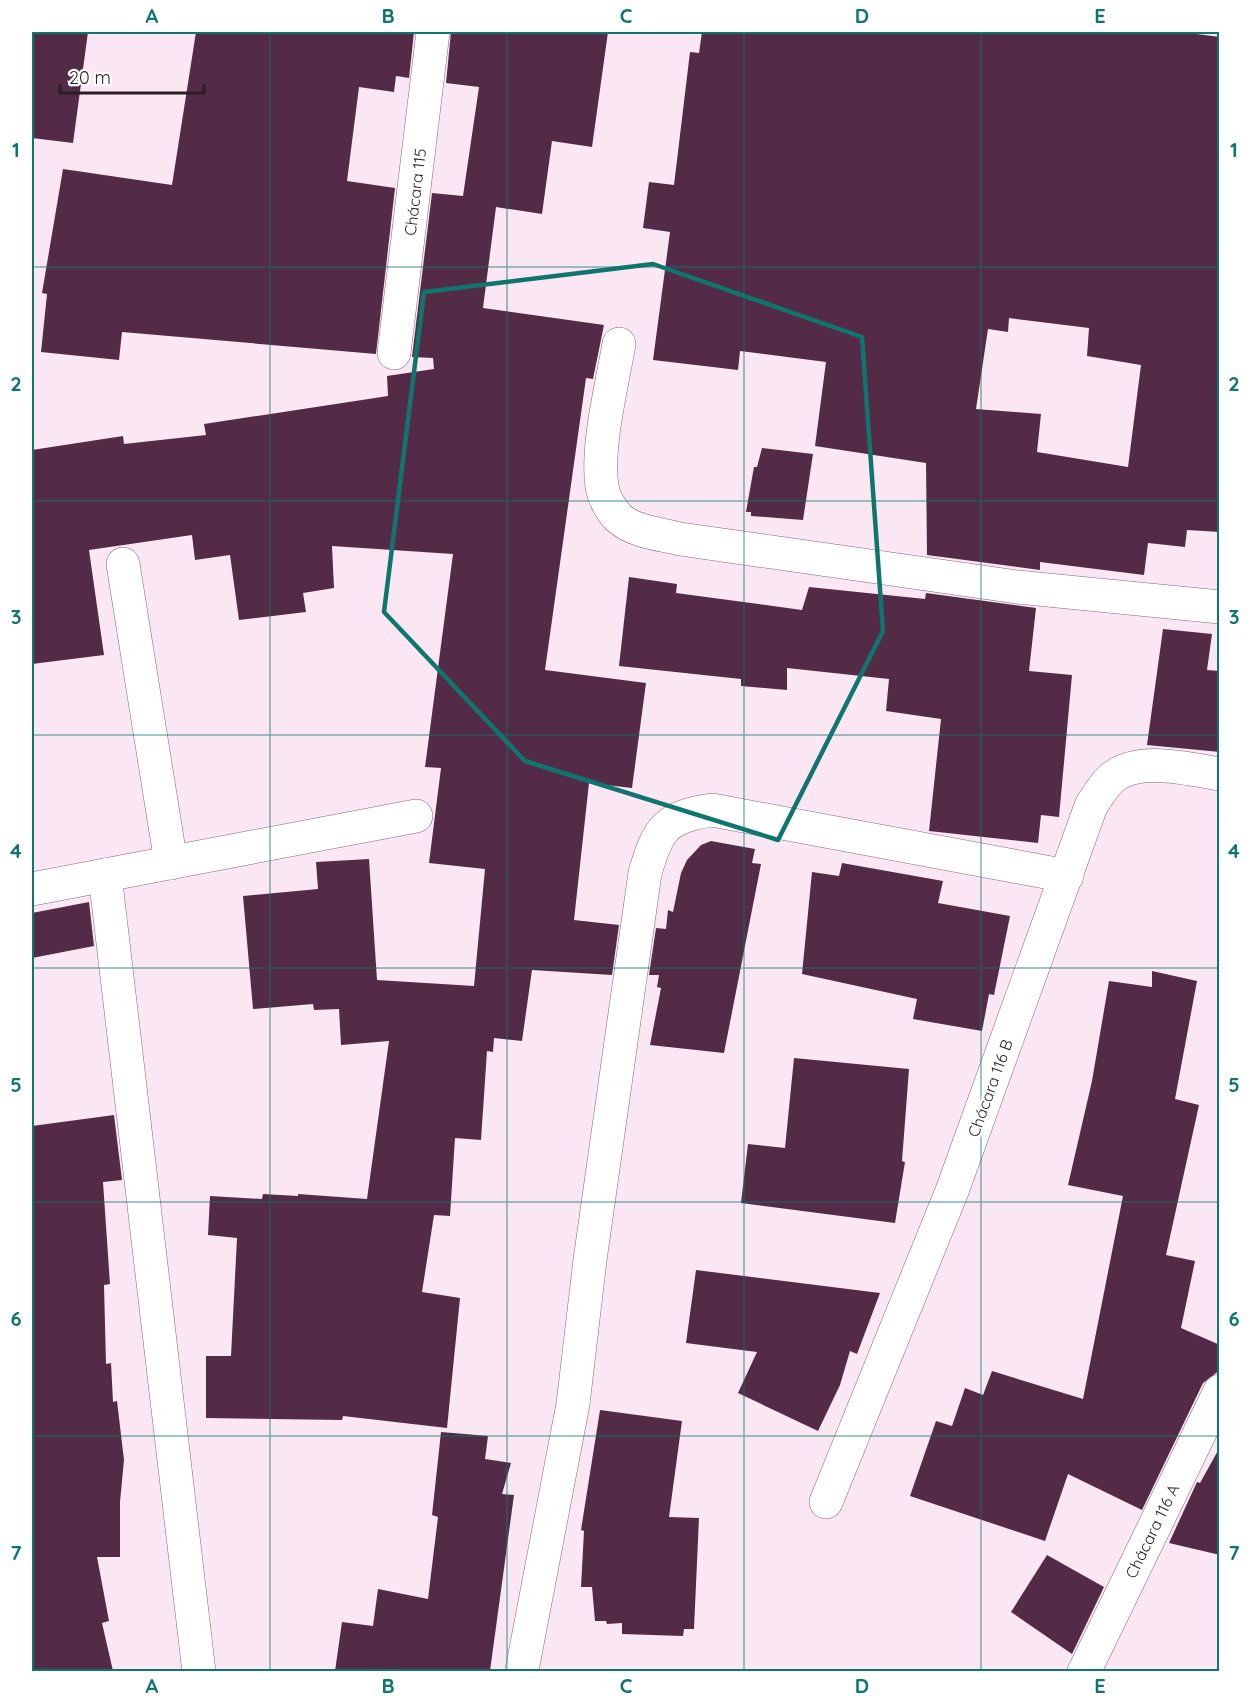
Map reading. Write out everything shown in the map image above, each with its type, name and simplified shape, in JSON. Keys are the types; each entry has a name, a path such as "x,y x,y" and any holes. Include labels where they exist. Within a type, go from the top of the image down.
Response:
{"street":[{"name":"Chácara 115","path":"394,353 433,32"},
{"path":"618,344 603,449 602,488 609,506 620,519 640,529 680,539 1017,587 1220,607"},
{"path":"123,564 171,863"},
{"name":"Chácara 116 B","path":"826,1502 952,1191 1091,806 1111,778 1130,769 1149,766 1220,774"},
{"path":"522,1670 573,1404 590,1260 645,873 654,842 663,828 674,819 690,813 712,810 1067,876"},
{"path":"32,889 416,816"},
{"path":"105,875 198,1671"},
{"name":"Chácara 116 A","path":"1084,1671 1220,1391"}],"highlighted area":[{"path":"653,264 862,337 883,631 778,840 525,761 384,612 424,292"}],"building":[{"path":"32,32 88,32 73,143 32,138"},
{"path":"196,32 414,32 409,78 396,76 394,92 359,87 347,181 395,188 376,354 122,332 119,360 41,352 47,294 42,293 63,169 172,185"},
{"path":"451,32 608,32 592,147 552,141 542,214 496,207 483,308 604,325 593,379 586,378 545,670 646,683 632,788 589,783 574,920 619,925 612,975 532,970 522,1041 494,1038 493,1052 487,1051 481,1140 455,1138 450,1216 434,1215 422,1292 460,1298 447,1428 343,1416 342,1420 206,1418 206,1356 231,1356 237,1238 208,1235 210,1196 262,1199 263,1194 298,1196 298,1194 367,1199 389,1041 341,1045 339,1009 314,1010 313,1004 253,1009 243,896 318,889 316,862 369,859 377,980 474,986 485,869 429,863 441,768 425,767 453,554 332,546 334,588 303,593 306,612 239,620 230,555 195,560 192,535 89,550 104,655 32,664 32,450 123,436 124,444 206,435 204,424 388,396 387,376 434,369 433,358 412,357 432,193 463,196 479,87 446,83"},
{"path":"702,32 1181,32 1220,37 1220,532 1187,530 1185,547 1148,543 1144,575 1040,562 1040,570 927,555 926,463 815,446 826,362 740,351 738,370 653,360 670,232 643,228 649,182 674,185 690,52 699,53","holes":["1009,318 1089,328 1087,356 1141,365 1128,467 1037,452 1041,414 976,409 988,329 1008,332"]},
{"path":"762,448 813,454 803,520 751,516 751,512 746,512 754,467 757,467"},
{"path":"629,577 677,584 676,593 802,610 809,587 925,599 926,593 1036,608 1029,671 1072,675 1059,817 1041,815 1038,843 929,831 941,719 886,711 889,679 787,668 787,690 741,686 741,679 619,666"},
{"path":"1163,629 1212,634 1207,670 1220,671 1220,752 1147,745"},
{"path":"711,841 755,849 752,863 761,864 724,1053 650,1045 661,988 657,987 659,975 649,975 656,928 666,929 668,910 673,912 681,873 687,860 701,845"},
{"path":"842,863 943,881 938,903 1010,916 994,995 989,994 982,1031 913,1019 917,999 802,974 812,872 839,876"},
{"path":"89,902 94,946 32,958 32,913"},
{"path":"1152,971 1197,981 1175,1099 1199,1105 1166,1255 1195,1261 1181,1328 1220,1345 1220,1370 1203,1383 1142,1510 1068,1474 1045,1541 910,1496 936,1421 952,1426 965,1388 983,1395 992,1371 1083,1399 1123,1196 1068,1185 1092,1081 1109,981 1152,987"},
{"path":"794,1058 909,1069 902,1161 905,1162 895,1223 741,1203 748,1144 785,1148"},
{"path":"114,1115 122,1180 103,1182 110,1284 104,1285 106,1364 111,1363 113,1402 117,1401 124,1460 120,1502 120,1557 97,1557 109,1621 102,1623 113,1671 32,1671 32,1126"},
{"path":"696,1270 880,1293 857,1354 850,1351 840,1385 818,1431 738,1393 757,1352 686,1343"},
{"path":"600,1410 682,1421 669,1517 699,1518 694,1629 684,1629 683,1636 622,1634 622,1623 607,1624 606,1621 595,1621 592,1587 581,1587 584,1531 581,1530"},
{"path":"441,1432 488,1436 485,1459 511,1463 502,1494 514,1495 490,1671 335,1671 342,1622 373,1626 378,1589 428,1599 438,1517 432,1515"},
{"path":"1220,1447 1220,1555 1169,1543 1197,1482 1200,1483"},
{"path":"1047,1555 1104,1587 1072,1654 1011,1612"}]}
